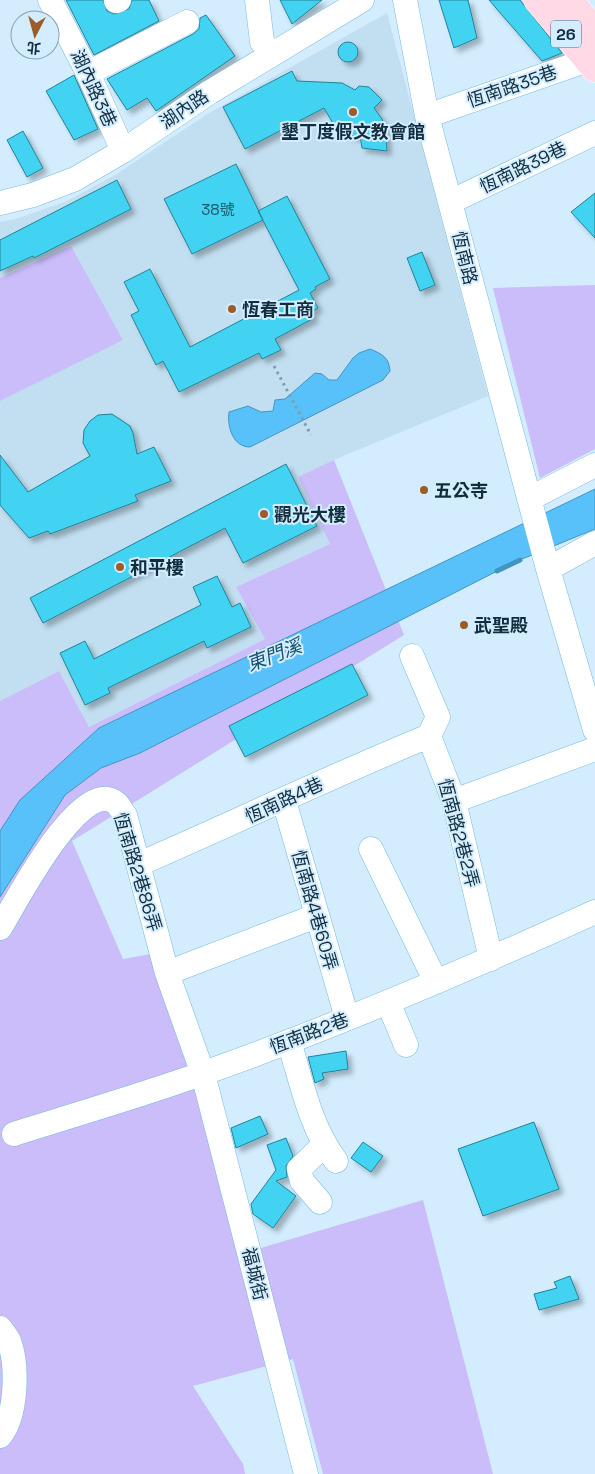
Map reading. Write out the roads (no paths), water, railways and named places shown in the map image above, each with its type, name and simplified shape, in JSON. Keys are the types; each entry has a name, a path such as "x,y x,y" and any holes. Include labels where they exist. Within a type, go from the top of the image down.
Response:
{"main road":[{"name":"26","path":"538,0 593,61"},
{"name":"26","path":"569,0 595,32"}],"street":[{"name":"湖內路3巷","path":"50,0 88,73 122,151"},
{"path":"258,0 262,42 272,54"},
{"name":"湖內路","path":"0,203 33,195 76,178 122,151 272,54 362,0"},
{"name":"恆南路","path":"405,0 427,116 546,560"},
{"path":"88,73 187,22"},
{"name":"恆南路35巷","path":"427,116 593,61"},
{"name":"恆南路39巷","path":"450,202 595,133"},
{"path":"531,507 595,465"},
{"path":"595,543 546,560 595,730"},
{"path":"412,656 438,717 429,736"},
{"name":"恆南路4巷","path":"139,864 284,801 356,766 429,736"},
{"name":"恆南路2巷2弄","path":"429,736 454,802 491,959"},
{"path":"454,802 595,749"},
{"name":"恆南路2巷86弄","path":"0,928 48,846 76,815 92,802 106,799 115,802 125,815 167,973 203,1074"},
{"name":"恆南路4巷60弄","path":"284,801 347,1018"},
{"path":"371,849 436,982"},
{"name":"恆南路2巷","path":"14,1134 203,1074 289,1042 491,959 595,912"},
{"path":"167,973 316,916"},
{"path":"388,1002 406,1045"},
{"path":"289,1042 315,1128 330,1153 299,1169 302,1181 320,1202"},
{"name":"福城街","path":"203,1074 306,1474"},
{"path":"0,1328 9,1341 15,1377 13,1402 4,1432 0,1436"}],"water":[{"path":"370,349 381,354 388,362 390,371 383,380 250,447 239,444 235,440 230,430 229,412 248,406 261,412 273,411 275,400 285,399 315,373 322,374 329,380 337,380 353,358 359,353"},
{"path":"595,489 595,529 515,562 140,753 101,768 65,795 0,897 0,831 20,800 99,728"}],"waterway":[{"name":"東門溪","path":"497,571 520,560"}],"place":[{"name":"墾丁度假文教會館","path":"353,112"},
{"name":"恆春工商","path":"232,309"},
{"name":"五公寺","path":"424,490"},
{"name":"觀光大樓","path":"264,514"},
{"name":"和平樓","path":"120,567"},
{"name":"武聖殿","path":"464,625"}]}
